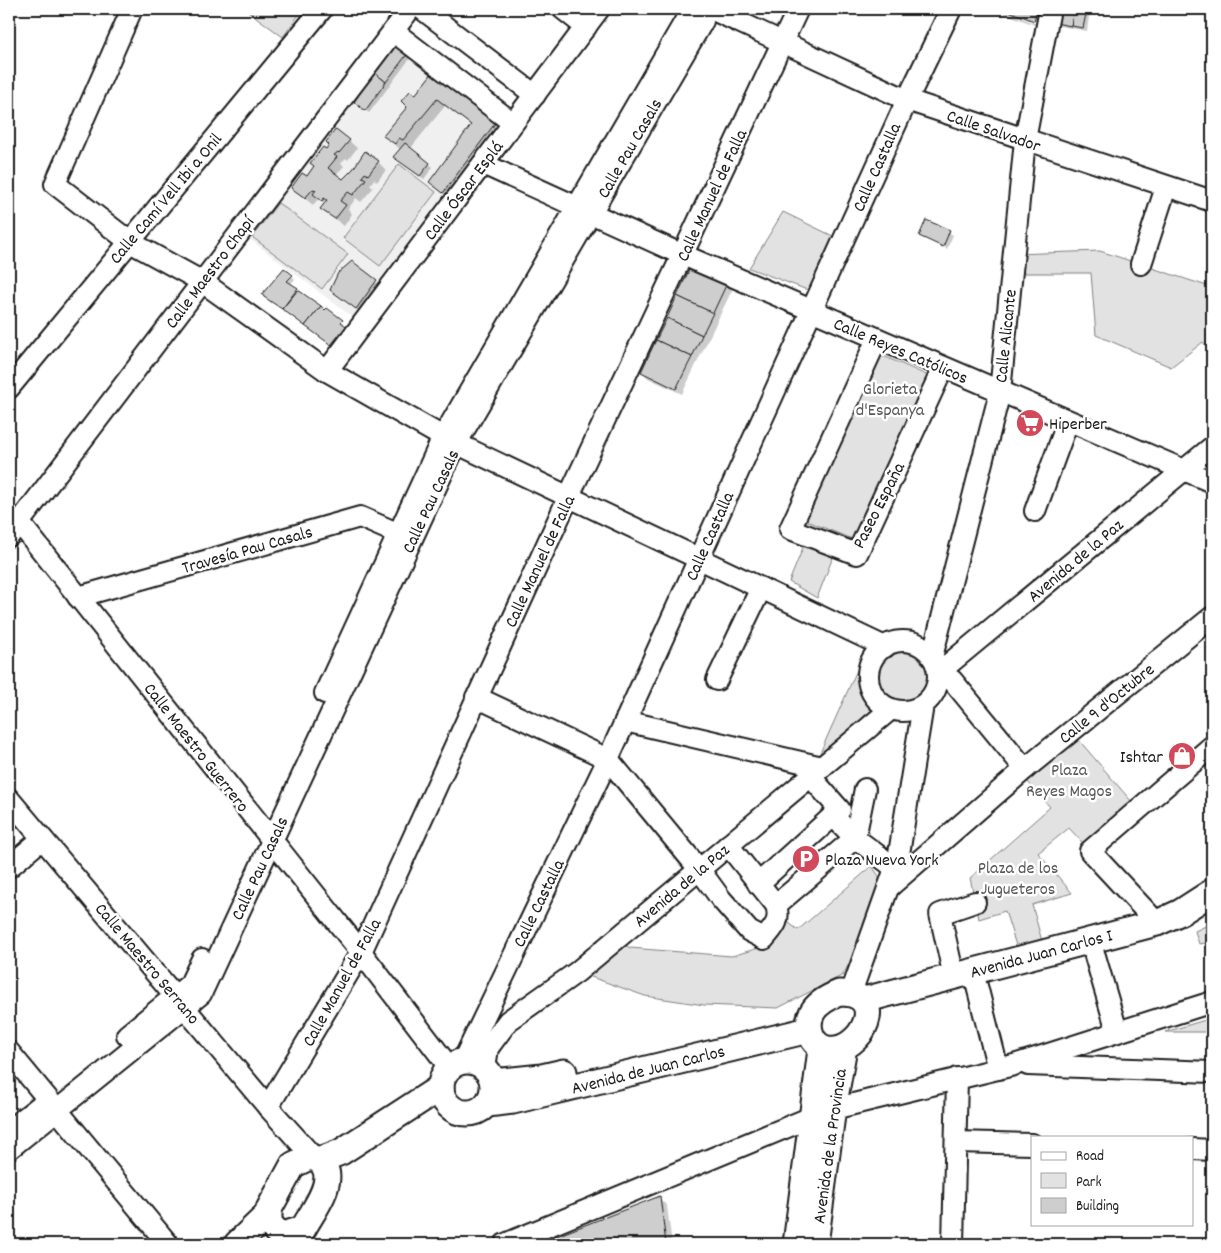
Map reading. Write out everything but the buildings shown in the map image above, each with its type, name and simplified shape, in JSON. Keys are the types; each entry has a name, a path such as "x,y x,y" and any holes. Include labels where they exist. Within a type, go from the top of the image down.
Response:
{"main road":[{"name":"Avenida Juan Carlos I","path":"861,1003 1157,923 1182,912 1212,892"},
{"name":"Avenida Juan Carlos I","path":"861,1003 977,986 1149,943 1192,925 1212,912"},
{"path":"839,993 861,1003 861,1032 822,1034 827,998 839,993"},
{"name":"Avenida de Juan Carlos","path":"314,1165 467,1082 513,1101 822,1034"},
{"name":"Avenida de la Provincia","path":"815,1244 823,1113 822,1034"},
{"name":"Avenida de la Provincia","path":"796,1244 823,1113"},
{"path":"237,1244 267,1230 314,1165"},
{"path":"267,1230 304,1237 314,1165"}],"street":[{"path":"132,9 55,184 130,242 201,281 327,371 449,440 885,647"},
{"name":"Calle Camí Vell Ibi a Onil","path":"9,388 322,9"},
{"name":"Calle Maestro Chapí","path":"14,529 410,9"},
{"path":"422,9 535,95"},
{"path":"563,9 586,27"},
{"name":"Calle Óscar Esplá","path":"327,371 600,9"},
{"name":"Calle Pau Casals","path":"585,209 688,16 697,9"},
{"name":"Calle Pau Casals","path":"52,1105 180,1001 267,836 449,440 585,209 703,21 703,9"},
{"name":"Calle Salvador","path":"711,9 907,100 1212,201"},
{"name":"Calle Manuel de Falla","path":"268,1107 361,952 568,498 798,9"},
{"name":"Calle Castalla","path":"467,1082 608,759 698,559 907,100 951,9"},
{"name":"Calle Alicante","path":"936,669 1000,392 1025,140 1050,9"},
{"path":"393,31 513,123"},
{"name":"Calle Reyes Católicos","path":"482,164 683,255 1212,482"},
{"path":"1141,264 1166,187"},
{"name":"Paseo España","path":"877,339 790,529 857,554 943,368"},
{"path":"1035,511 1068,421"},
{"name":"Avenida de la Paz","path":"936,669 1212,447"},
{"name":"Travesía Pau Casals","path":"78,597 360,517 405,537"},
{"name":"Calle Maestro Guerrero","path":"14,529 78,597 267,836 467,1082"},
{"path":"717,680 761,588"},
{"name":"Calle 9 d'Octubre","path":"888,888 1026,769 1212,617"},
{"path":"924,705 903,711 891,709 880,703 872,692 869,670 874,658 885,647 896,642 909,642 920,646 936,669 952,680 1026,769"},
{"path":"861,1003 888,888 895,868 924,705 932,696 936,669"},
{"path":"476,697 608,759 699,869 721,899 749,931 764,938 777,923 779,915 776,906 728,845"},
{"name":"Avenida de la Paz","path":"467,1082 488,1048 508,1021 577,972 891,709"},
{"path":"625,722 816,772 840,810"},
{"path":"1157,923 1090,851 1212,746"},
{"path":"776,906 855,838 864,789"},
{"name":"Calle Maestro Serrano","path":"9,799 286,1128 314,1165"},
{"path":"758,884 833,816 855,838 895,868"},
{"path":"9,867 42,839"},
{"path":"954,977 940,914 975,902"},
{"path":"1095,956 1117,1031"},
{"path":"977,986 1006,1067"},
{"path":"505,1244 823,1113 1006,1067 1212,1002"},
{"path":"9,1052 168,1244"},
{"path":"1006,1067 1212,1072"},
{"path":"953,1244 957,1078"},
{"path":"9,1130 52,1105"},
{"path":"9,1149 52,1105"},
{"path":"956,1142 1031,1144"},
{"path":"1194,1149 1212,1150"}],"shaded area":[{"path":"396,41 500,122 352,317 248,238"}],"green space":[{"path":"245,9 303,9 283,37"},
{"path":"399,164 436,192 380,266 343,238"},
{"path":"278,203 348,254 322,289 252,237"},
{"path":"783,212 837,238 818,294 749,268"},
{"path":"1100,251 1210,287 1212,282 1212,353 1203,342 1171,367 1096,335 1091,273 1012,273 1014,254"},
{"name":"Glorieta d'Espanya","path":"881,355 931,377 852,539 805,520"},
{"path":"804,545 833,557 817,598 789,582"},
{"path":"905,650 915,652 923,658 929,666 931,676 929,686 923,694 915,700 905,702 895,700 887,694 881,686 879,676 881,666 887,658 895,652"},
{"path":"857,670 867,698 879,711 874,716 866,714 835,748 820,753"},
{"path":"1071,731 1138,809 1090,851 1069,828 1038,853 1072,893 1032,905 1045,952 1020,958 1005,911 979,919 970,878 1050,807 1020,773"},
{"path":"872,866 883,882 859,946 843,975 778,1008 704,1005 645,996 577,972 616,939 630,948 732,956 762,947 764,938 779,915 798,930"},
{"path":"1212,923 1212,948 1207,949 1206,943 1199,944 1195,931"},
{"path":"1212,1018 1212,1032 1165,1032"}],"place":[{"name":"Hiperber","path":"1030,423"},
{"name":"Ishtar","path":"1182,756"},
{"name":"Plaza Nueva York","path":"806,859"}],"park label":[{"name":"Plaza Reyes Magos","path":"1069,780"},
{"name":"Plaza de los Jugueteros","path":"1018,878"}]}
